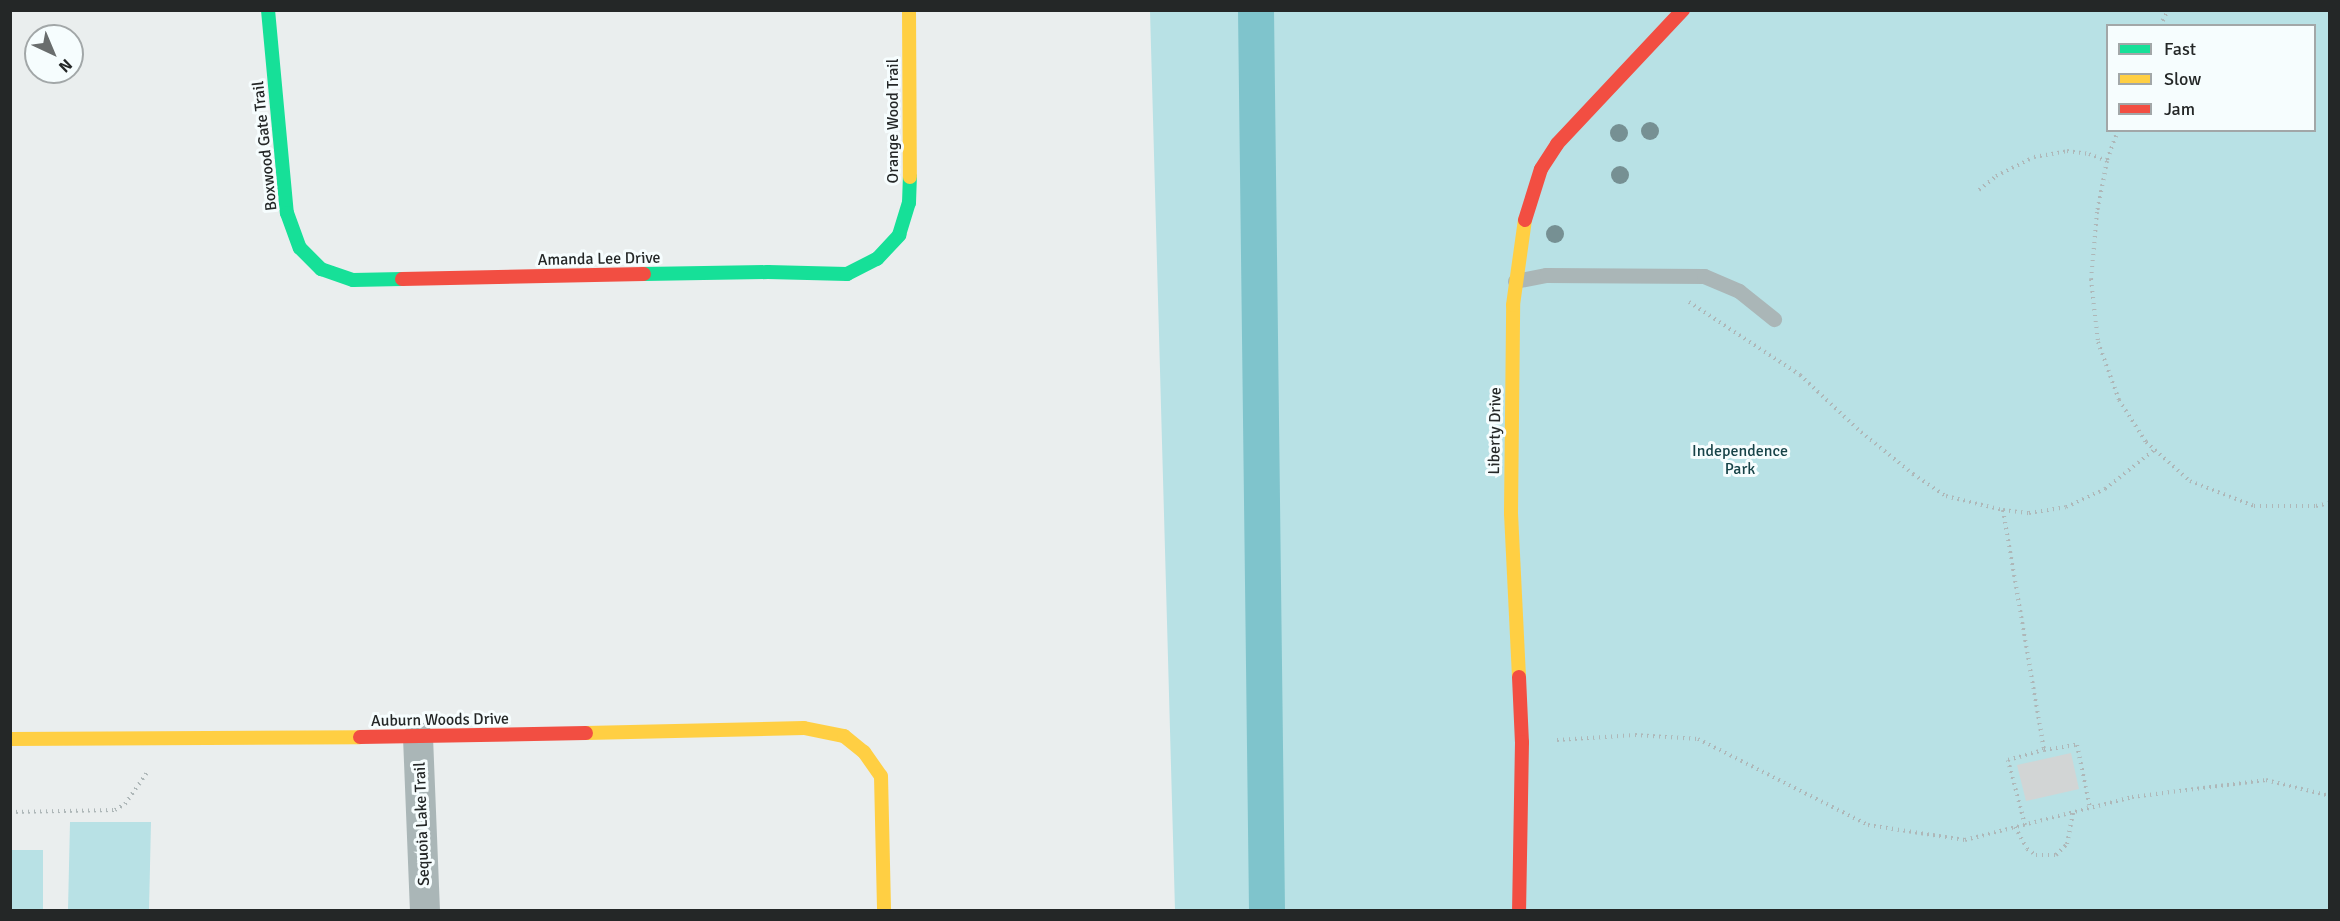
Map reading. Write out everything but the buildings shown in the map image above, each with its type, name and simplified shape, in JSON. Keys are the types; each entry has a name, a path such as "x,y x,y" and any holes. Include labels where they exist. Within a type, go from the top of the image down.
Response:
{"street":[{"name":"Boxwood Gate Trail","path":"268,10 287,213 300,248 321,269"},
{"name":"Orange Wood Trail","path":"877,259 898,235 909,203 911,164 909,10"},
{"name":"Liberty Drive","path":"1519,910 1522,742 1511,513 1515,281 1523,225 1541,169 1552,152 1581,116 1683,10"},
{"name":"Amanda Lee Drive","path":"321,269 353,280 768,272 847,274 877,259"},
{"name":"Auburn Woods Drive","path":"10,739 418,737 804,728 844,736 864,752 881,776 884,910"},
{"name":"Sequoia Lake Trail","path":"418,737 425,910"}],"lane":[{"path":"1515,281 1546,275 1704,276 1739,291 1774,319"}],"path":[{"path":"2161,24 2168,10"},
{"path":"2117,132 2107,161 2097,212 2091,279 2098,342 2119,400 2154,450 2190,481 2254,506 2316,506 2330,503"},
{"path":"1979,190 1996,176 2034,157 2067,152 2089,154 2107,161"},
{"path":"1647,274 1800,375 1861,432 1946,496 2003,510 2029,513 2066,507 2105,489 2154,450"},
{"path":"2003,510 2044,750"},
{"path":"1522,742 1635,735 1698,739 1868,825 1965,840 2132,796 2266,780 2330,795"},
{"path":"2025,825 2008,760 2044,750 2077,745 2090,808"},
{"path":"10,812 115,810 125,804 139,781 155,768"},
{"path":"2015,827 2027,849 2036,855 2056,855 2067,844 2073,812"}],"green space":[{"name":"Independence Park","path":"1150,11 2329,11 2329,910 1175,910"},
{"path":"70,822 151,822 149,910 68,910"},
{"path":"11,850 43,850 43,910 11,910"}],"waterway":[{"path":"1256,10 1267,910"}],"traffic: fast":[{"path":"268,10 287,213 300,248 321,269 353,280 402,279"},
{"path":"644,274 768,272 847,274 877,259 899,235 909,203 910,177"}],"traffic: slow":[{"path":"909,10 910,177"},
{"path":"1519,677 1511,513 1513,305 1525,220"},
{"path":"586,733 804,728 844,736 864,752 881,776 884,910"},
{"path":"10,739 360,737"}],"traffic: jam":[{"path":"1525,220 1541,169 1557,144 1683,10"},
{"path":"402,279 644,274"},
{"path":"1519,677 1522,742 1519,910"},
{"path":"360,737 586,733"}]}
